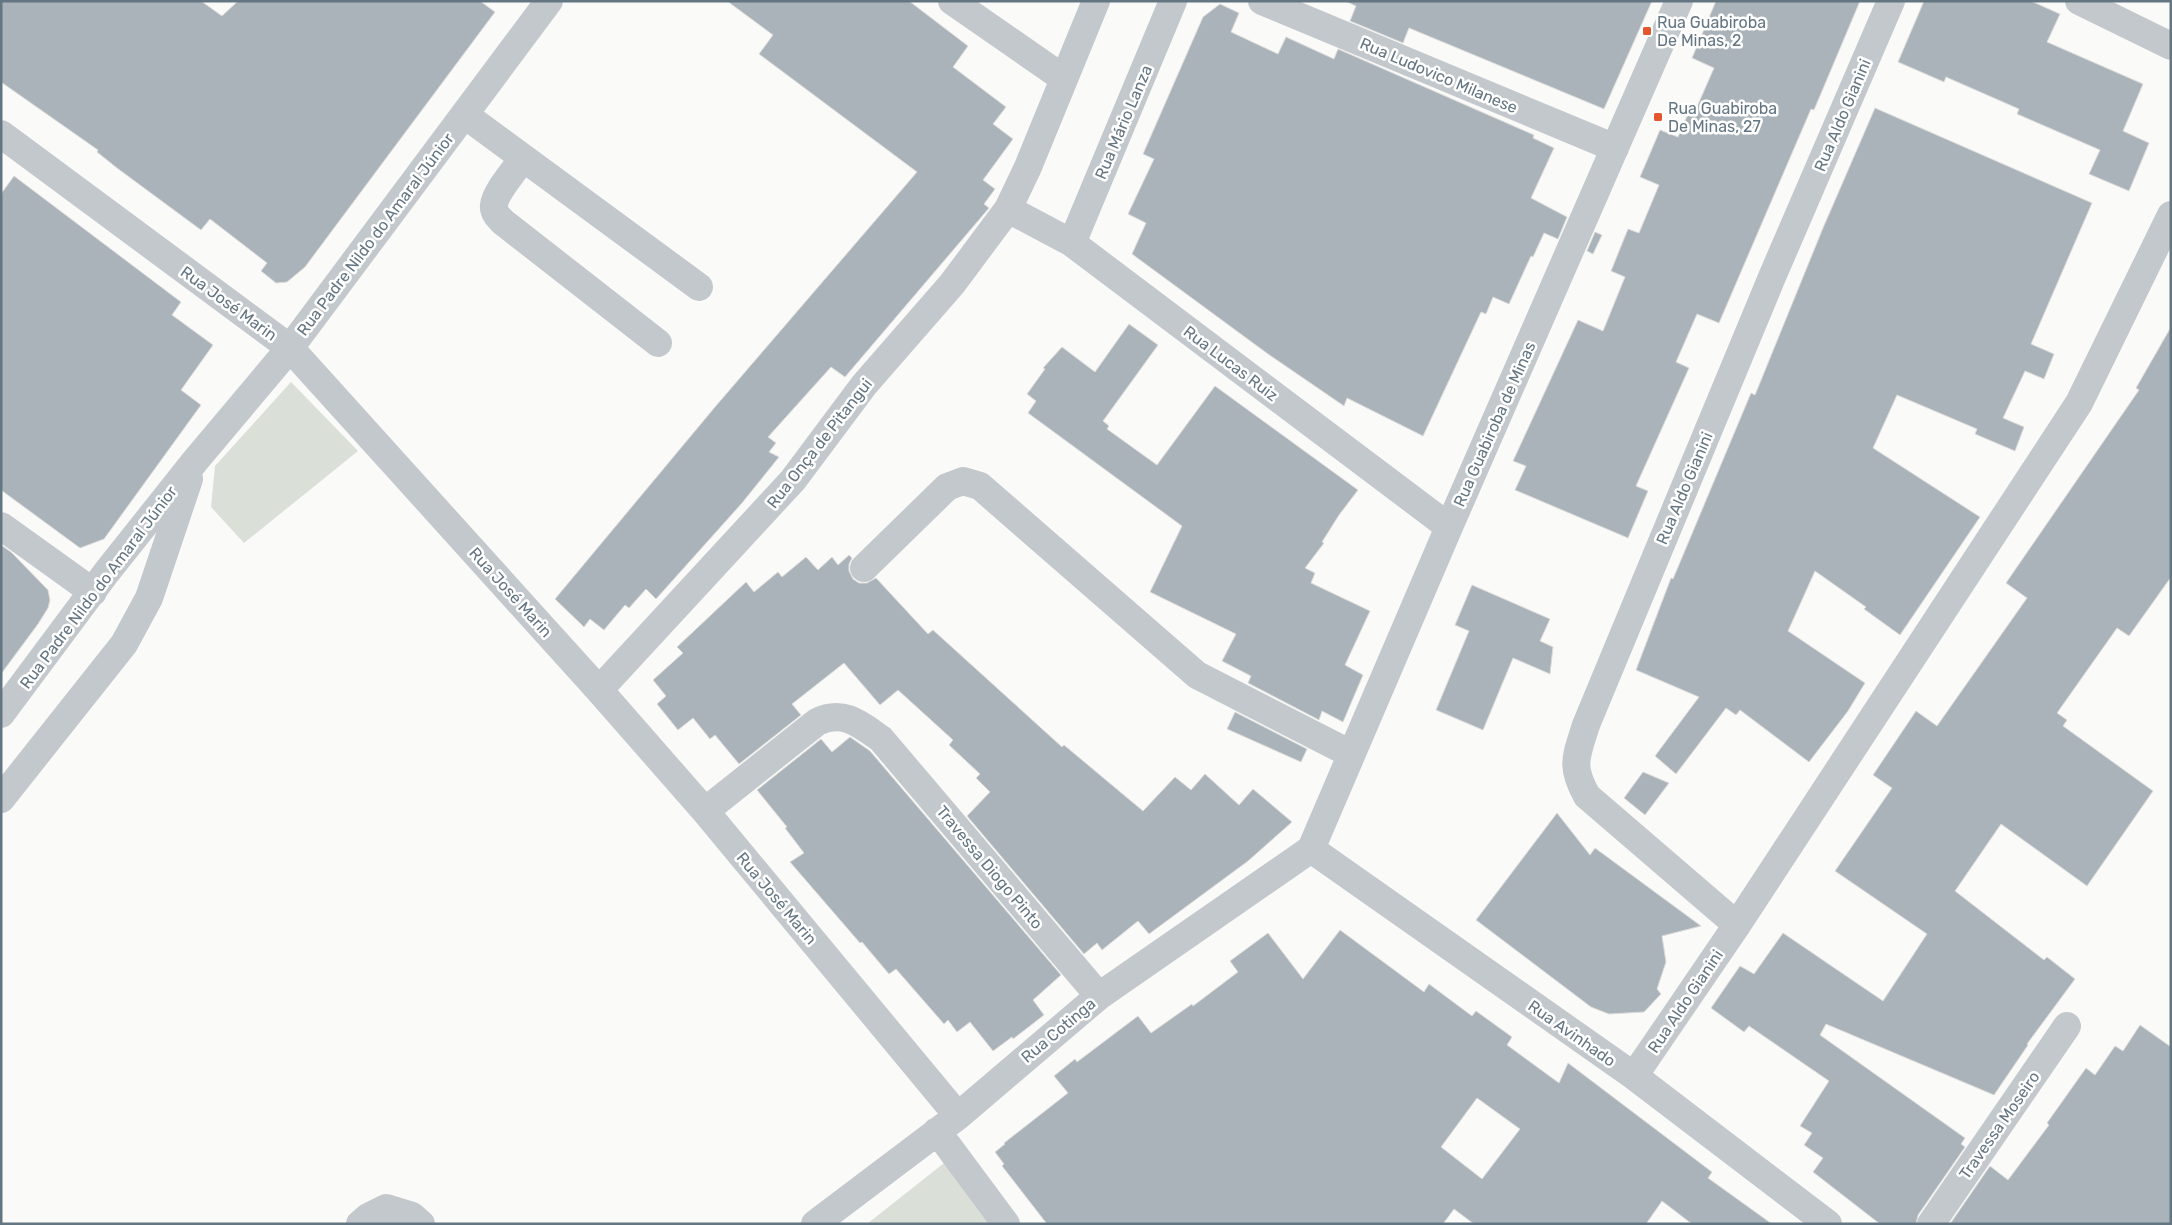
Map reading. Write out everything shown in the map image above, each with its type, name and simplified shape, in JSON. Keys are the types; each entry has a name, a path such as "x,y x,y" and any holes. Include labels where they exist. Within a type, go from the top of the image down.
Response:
{"street":[{"name":"Rua Padre Nildo do Amaral Júnior","path":"1,714 106,573 290,348 549,1"},
{"path":"952,1 1063,78"},
{"path":"1008,209 1028,167 1096,1"},
{"name":"Rua Mário Lanza","path":"1072,243 1174,1"},
{"name":"Rua Ludovico Milanese","path":"1262,1 1615,148"},
{"name":"Rua Guabiroba de Minas","path":"1311,849 1449,527 1680,1"},
{"name":"Rua Aldo Gianini","path":"1737,925 1587,796 1577,777 1576,754 1589,716 1772,277 1891,1"},
{"path":"2079,1 2171,46"},
{"path":"465,115 699,287"},
{"name":"Rua José Marin","path":"1,134 290,348 599,690 705,811 948,1123 1006,1224"},
{"path":"523,158 496,196 494,212 503,222 658,343"},
{"name":"Rua Lucas Ruiz","path":"1008,209 1072,243 1449,527"},
{"name":"Rua Onça de Pitangui","path":"599,690 794,480 864,385 952,284 1008,209"},
{"name":"Rua Aldo Gianini","path":"1634,1076 1737,925 2079,403 2171,214"},
{"name":"Rua Padre Nildo do Amaral Júnior","path":"1,799 124,644 149,598 195,462"},
{"path":"864,568 947,487 963,482 980,486 1197,676 1351,754"},
{"path":"1,526 93,592"},
{"name":"Travessa Diogo Pinto","path":"705,811 817,722 830,716 844,717 858,723 881,739 1100,996"},
{"name":"Rua Cotinga","path":"815,1224 948,1123 1100,996 1311,849"},
{"name":"Rua Avinhado","path":"1311,849 1634,1076 1828,1224"},
{"name":"Travessa Moseiro","path":"1931,1224 2067,1026"},
{"path":"360,1224 368,1217 386,1208 412,1216 421,1224"}],"shaded area":[{"path":"291,382 358,451 244,543 211,507 215,466"},
{"path":"953,1156 1000,1224 867,1224"}],"building":[{"path":"1,1 201,1 222,16 238,1 480,1 495,12 305,267 287,282 276,283 261,271 267,263 210,219 201,230 117,168 97,152 98,150 1,82"},
{"path":"727,1 909,1 968,46 953,67 1006,107 993,124 1013,139 983,180 995,189 984,204 989,208 845,377 831,367 768,437 776,443 769,452 779,457 742,503 656,599 646,589 629,608 625,605 604,630 590,619 584,627 555,599 715,407 917,172 759,54 773,35"},
{"path":"1345,1 1652,1 1604,109 1409,28 1403,43 1350,21 1356,6"},
{"path":"1716,1 1860,1 1814,110 1811,109 1719,323 1697,314 1676,362 1689,368 1636,486 1648,491 1628,538 1515,490 1526,466 1513,461 1578,320 1603,331 1625,277 1611,271 1628,229 1639,233 1659,185 1640,177 1660,130 1678,137 1688,114 1693,116 1714,68 1692,58"},
{"path":"1924,1 2031,1 2060,14 2047,42 2143,84 2123,131 2149,143 2129,191 2089,174 2100,150 2017,114 2019,109 1946,77 1944,82 1898,62"},
{"path":"1220,4 1239,13 1231,32 1278,54 1286,37 1334,59 1338,49 1534,135 1533,138 1554,148 1531,198 1567,217 1558,239 1544,233 1509,304 1493,297 1486,314 1481,312 1423,436 1347,398 1344,406 1268,354 1132,254 1146,223 1128,214 1154,159 1143,154 1203,17"},
{"path":"1875,108 2092,203 2031,344 2054,354 2044,379 2025,371 2003,418 2024,427 2015,451 1975,434 1977,429 1897,395 1873,448 1980,517 1900,635 1864,609 1866,607 1815,571 1788,631 1865,683 1848,711 1809,762 1740,710 1736,715 1726,708 1676,774 1655,756 1699,697 1636,670 1671,578 1673,579 1751,393 1755,395 1823,228"},
{"path":"14,176 181,302 172,315 213,345 181,390 201,405 104,539 80,548 1,490 1,194"},
{"path":"1595,232 1602,235 1593,254 1587,251"},
{"path":"1129,324 1158,345 1103,421 1109,426 1107,429 1157,465 1215,386 1358,490 1339,515 1322,542 1324,543 1305,568 1315,573 1311,583 1370,611 1345,665 1363,675 1343,722 1322,711 1319,720 1248,683 1251,676 1222,661 1236,634 1150,592 1182,526 1028,413 1036,401 1027,394 1045,369 1043,368 1062,347 1095,372"},
{"path":"2171,327 2171,577 2129,636 2117,628 2057,713 2067,720 2063,726 2153,791 2087,886 2001,824 1955,891 2044,960 2047,957 2075,979 2027,1044 1994,1095 1826,1024 1820,1035 1965,1138 1961,1144 1965,1147 1918,1215 1916,1224 1880,1224 1813,1172 1823,1158 1804,1145 1812,1133 1800,1126 1829,1081 1749,1026 1744,1032 1711,1008 1740,966 1754,974 1783,933 1883,1001 1927,934 1835,871 1892,788 1873,775 1916,711 1937,726 2027,598 2006,583 2139,390 2136,388"},
{"path":"1,545 11,552 48,590 50,600 48,608 38,624 1,674"},
{"path":"849,555 852,558 849,564 849,571 853,579 859,583 867,583 876,578 928,634 933,630 1062,747 1064,745 1143,811 1175,777 1191,790 1205,774 1239,805 1253,789 1292,822 1248,861 1149,934 1138,921 1102,950 1097,943 1084,954 967,816 990,792 976,778 980,774 949,745 953,740 898,690 880,705 844,663 792,704 801,715 739,764 715,735 710,739 693,718 678,730 657,704 666,696 653,680 683,653 677,647 746,582 754,592 778,572 782,577 806,557 818,570 832,557 838,565"},
{"path":"1472,585 1550,619 1540,641 1553,647 1550,674 1513,658 1483,730 1436,710 1469,631 1455,625"},
{"path":"1235,712 1307,749 1301,762 1227,729"},
{"path":"850,737 870,751 1061,975 1033,1000 1044,1015 1013,1039 1012,1037 993,1051 970,1022 957,1032 948,1020 944,1024 896,969 889,974 862,942 860,943 790,862 804,853 785,828 787,827 757,790 821,739 832,752"},
{"path":"1643,772 1669,783 1645,815 1624,798"},
{"path":"1557,813 1590,855 1595,848 1701,926 1662,936 1666,962 1657,989 1661,994 1644,1012 1609,1014 1591,1007 1476,920"},
{"path":"1340,930 1424,992 1429,984 1472,1016 1476,1011 1512,1037 1507,1045 1559,1083 1568,1063 1712,1172 1708,1178 1772,1224 1692,1224 1662,1201 1646,1224 1474,1224 1454,1209 1443,1224 1047,1224 1002,1166 1004,1164 995,1152 1068,1093 1054,1076 1075,1059 1077,1062 1138,1016 1151,1033 1192,1004 1193,1006 1238,972 1230,961 1268,933 1303,979","holes":["1477,1098 1520,1129 1482,1179 1441,1147"]},
{"path":"2140,1025 2171,1047 2171,1224 1950,1224 1990,1166 2008,1180 2049,1125 2047,1123 2086,1068 2095,1075 2115,1046 2123,1051"}],"place":[{"name":"Rua Guabiroba De Minas, 2","path":"1647,31"},
{"name":"Rua Guabiroba De Minas, 27","path":"1658,117"}]}
